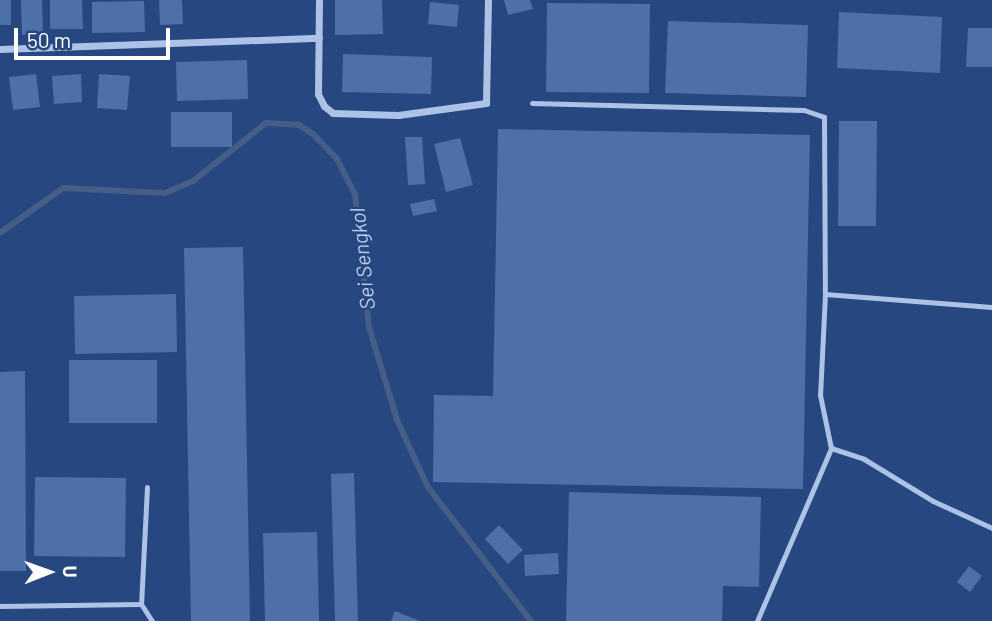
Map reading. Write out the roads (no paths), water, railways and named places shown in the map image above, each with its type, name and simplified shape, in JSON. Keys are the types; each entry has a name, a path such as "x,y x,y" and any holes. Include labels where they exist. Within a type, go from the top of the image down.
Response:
{"street":[{"path":"318,0 318,94 333,113 477,109 489,93 488,0"},
{"path":"0,49 318,38"}],"lane":[{"path":"532,103 804,110 824,117 825,294 820,395 831,448 757,621"},
{"path":"825,294 992,307"},
{"path":"831,448 864,459 933,501 992,528"},
{"path":"147,487 141,604 152,621"},
{"path":"0,606 141,604"}],"waterway":[{"name":"Sei Sengkol","path":"0,233 63,188 165,193 193,181 266,123 299,125 313,134 337,159 355,194 369,327 397,420 428,487 531,621"}]}
